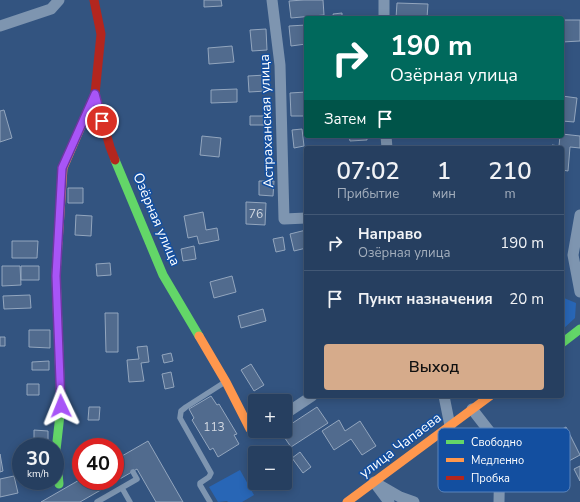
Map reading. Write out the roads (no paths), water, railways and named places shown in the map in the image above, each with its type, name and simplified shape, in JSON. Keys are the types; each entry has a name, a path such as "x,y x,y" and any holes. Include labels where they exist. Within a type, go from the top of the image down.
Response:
{"street":[{"path":"0,26 51,10 60,0"},
{"name":"Озёрная улица","path":"94,0 101,34 95,94 110,147 163,274 226,382 248,424"},
{"name":"Астраханская улица","path":"272,0 280,65 284,219 304,218"},
{"path":"384,0 384,16"},
{"path":"57,438 61,406 56,276 62,168 95,94"},
{"path":"580,215 573,255 580,292"},
{"path":"564,341 580,329"},
{"path":"292,409 309,398"},
{"path":"444,398 450,426"},
{"name":"улица Чапаева","path":"447,428 487,398"},
{"path":"472,409 487,428"},
{"name":"улица Чапаева","path":"346,502 438,435"},
{"path":"374,482 389,502"},
{"path":"374,482 400,497 414,502"},
{"path":"499,492 499,502"}],"lane":[{"path":"210,502 200,485 201,481 211,473 180,418 181,412 186,407 226,382"},
{"path":"124,487 137,479 133,472"},
{"path":"97,502 118,490"},
{"path":"123,490 130,502"}]}
